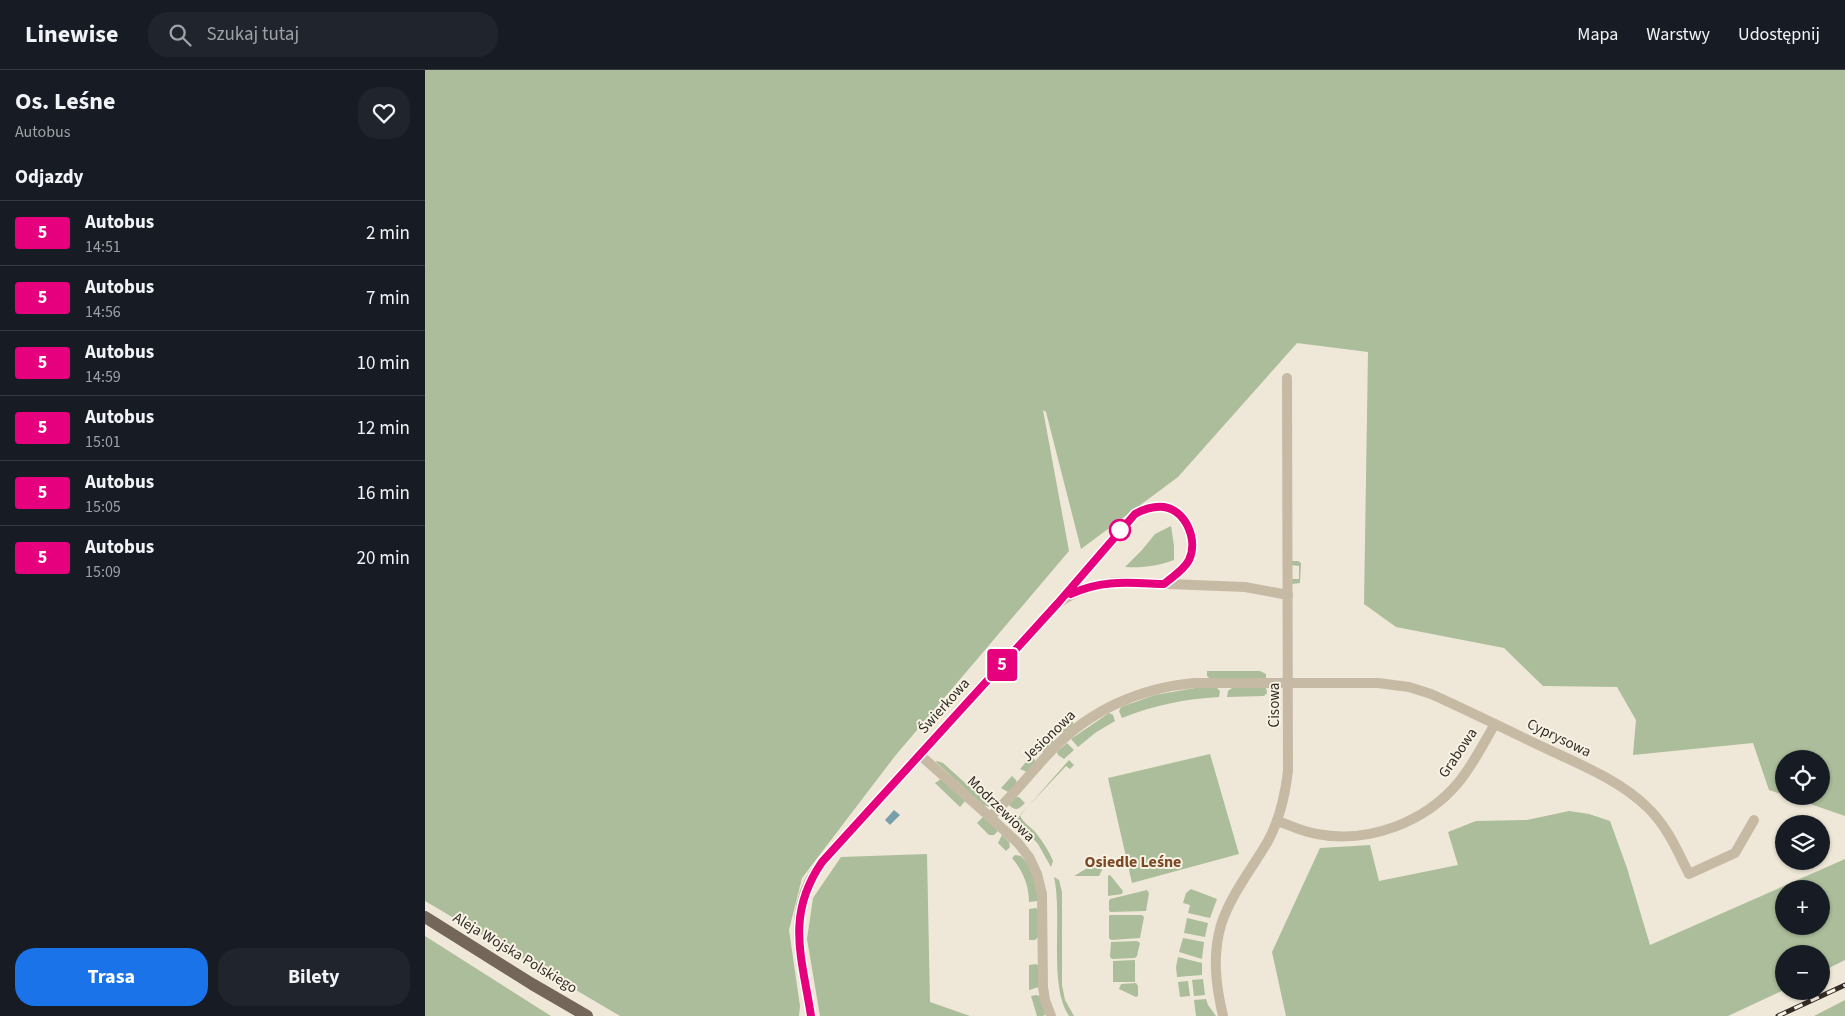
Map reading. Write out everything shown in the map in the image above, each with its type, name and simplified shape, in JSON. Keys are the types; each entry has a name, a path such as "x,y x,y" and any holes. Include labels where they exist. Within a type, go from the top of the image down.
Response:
{"main road":[{"name":"Aleja Wojska Polskiego","path":"425,917 587,1016"}],"street":[{"name":"Cisowa","path":"1223,1016 1215,984 1216,955 1221,925 1233,897 1268,841 1277,821 1285,796 1288,771 1287,378"},
{"name":"Świerkowa","path":"811,1016 798,930 801,905 807,888 822,862 1058,603 1086,587 1118,582 1245,587 1288,594"},
{"name":"Cyprysowa","path":"1289,683 1378,683 1409,687 1495,724 1592,771 1630,792 1660,821 1671,837 1689,874 1735,853 1754,820"},
{"name":"Jesionowa","path":"990,817 1066,737 1093,717 1119,702 1149,691 1180,685 1289,683"},
{"name":"Grabowa","path":"1277,821 1302,831 1331,836 1374,832 1401,824 1437,804 1451,791 1467,771 1495,724"},
{"name":"Modrzewiowa","path":"920,755 1018,843 1029,857 1037,874 1042,894 1043,987 1045,1000 1051,1016"}],"green space":[{"path":"425,70 1845,70 1845,816 1813,805 1830,805 1830,750 1775,750 1775,792 1769,790 1753,743 1633,755 1636,720 1617,687 1543,686 1504,648 1396,627 1364,604 1368,352 1297,343 1178,477 1081,549 1046,412 1043,410 1069,551 895,756 802,878 789,930 800,1006 799,1016 620,1016 425,901"},
{"path":"1171,526 1174,560 1150,566 1125,567 1155,534"},
{"path":"1291,561 1301,563 1300,583 1292,584 1292,579 1299,579 1299,566 1291,565"},
{"path":"1207,671 1260,671 1266,674 1266,679 1209,678"},
{"path":"1195,688 1217,688 1220,691 1219,697 1170,703 1122,718 1119,711 1121,707 1155,695"},
{"path":"1232,688 1266,688 1267,693 1264,696 1227,697 1228,691"},
{"path":"1109,713 1113,715 1115,721 1095,733 1078,747 1071,739"},
{"path":"1069,719 1073,722 1073,726 1063,733 1057,729"},
{"path":"1049,737 1053,740 1053,743 1045,753 1037,749"},
{"path":"1067,743 1074,750 1064,759 1057,752"},
{"path":"1210,754 1239,854 1132,883 1108,778"},
{"path":"1031,756 1035,763 1027,772 1020,769"},
{"path":"1069,760 1074,765 1070,769 1066,766 1029,806"},
{"path":"937,761 943,763 983,799 999,803 989,807 983,805"},
{"path":"1012,776 1017,783 1008,792 1001,788"},
{"path":"941,779 965,801 960,807 935,783"},
{"path":"1016,797 1019,797 1025,803 1016,809 1009,805"},
{"path":"1569,811 1589,814 1610,821 1627,868 1650,945 1775,890 1775,935 1830,935 1830,880 1797,880 1820,870 1830,870 1830,866 1845,859 1845,960 1830,968 1830,945 1775,945 1775,994 1728,1016 1286,1016 1272,952 1320,848 1370,845 1379,881 1458,865 1448,832 1476,821 1527,820"},
{"path":"1020,815 1046,847 1053,861 1051,867 1038,844 1018,822 1017,819"},
{"path":"983,817 998,831 994,835 989,835 977,823"},
{"path":"1002,835 1009,842 1010,847 1006,851 998,843"},
{"path":"927,854 930,1002 970,1016 820,1016 807,939 813,898 841,857"},
{"path":"1015,855 1021,856 1025,860 1031,871 1038,901 1029,902 1025,879 1012,858"},
{"path":"1096,863 1102,870 1099,876 1074,876"},
{"path":"1110,875 1123,891 1122,894 1108,896 1108,876"},
{"path":"1054,877 1059,880 1062,892 1062,985 1065,1000 1074,1016 1069,1016 1059,987"},
{"path":"1191,889 1217,899 1210,918 1188,913 1190,905 1183,903 1186,893"},
{"path":"1147,890 1149,893 1146,911 1110,912 1110,899"},
{"path":"1036,908 1038,910 1038,937 1035,940 1029,940 1029,909"},
{"path":"1110,915 1142,915 1144,917 1140,938 1111,940 1109,938"},
{"path":"1187,918 1208,923 1205,937 1184,933"},
{"path":"425,936 551,1016 425,1016"},
{"path":"1183,938 1204,942 1202,959 1179,952"},
{"path":"1137,941 1140,943 1135,958 1112,959 1110,957 1111,942"},
{"path":"1178,957 1202,963 1202,975 1177,977"},
{"path":"1135,960 1135,982 1113,982 1113,961"},
{"path":"1036,964 1039,966 1039,987 1029,990 1029,965"},
{"path":"1203,979 1205,995 1194,996 1192,980"},
{"path":"1188,981 1190,996 1180,997 1178,982"},
{"path":"1136,983 1138,986 1138,996 1136,997 1119,989 1121,984"},
{"path":"1031,996 1040,996 1046,1014 1043,1016 1037,1016"},
{"path":"1206,999 1216,1016 1196,1016 1194,1000"},
{"path":"1845,1000 1845,1016 1814,1016"}],"water":[{"path":"894,810 900,815 890,825 885,820"}],"railway":[{"path":"1778,1016 1845,985"}],"bus line":[{"name":"5","path":"811,1016 798,930 801,905 805,893 809,882 822,862 1058,603 1135,514 1156,507 1176,512 1183,518 1191,534 1189,560 1177,574 1164,584 1102,583 1086,587 1071,594"}],"district":[{"name":"Osiedle Leśne","path":"1133,862"}]}
